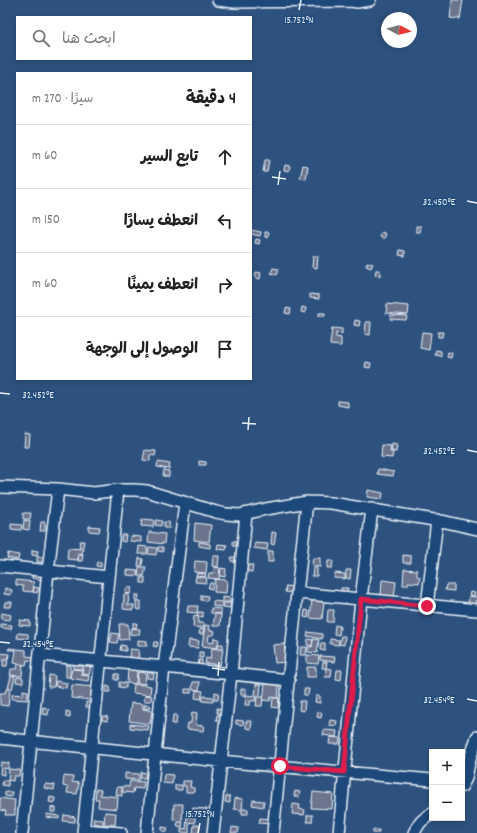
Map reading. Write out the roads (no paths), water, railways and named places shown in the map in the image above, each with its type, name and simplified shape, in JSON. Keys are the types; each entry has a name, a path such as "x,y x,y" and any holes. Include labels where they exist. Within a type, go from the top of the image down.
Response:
{"street":[{"path":"218,0 234,2 357,2 370,0"},
{"path":"0,487 58,489 94,493 118,490 147,491 226,514 239,515 308,502 331,503 437,520 477,529"},
{"path":"22,833 48,571 58,489"},
{"path":"118,490 83,831 121,833"},
{"path":"273,833 297,593 308,502"},
{"path":"147,833 164,666 185,503"},
{"path":"339,833 361,599 372,509"},
{"path":"213,833 220,760 231,674 246,514"},
{"path":"427,606 437,520"},
{"path":"0,566 109,577"},
{"path":"297,593 477,610"},
{"path":"40,655 164,666 289,680"},
{"path":"465,780 477,737"},
{"path":"0,738 429,780"},
{"path":"414,833 424,818 429,816"}]}
